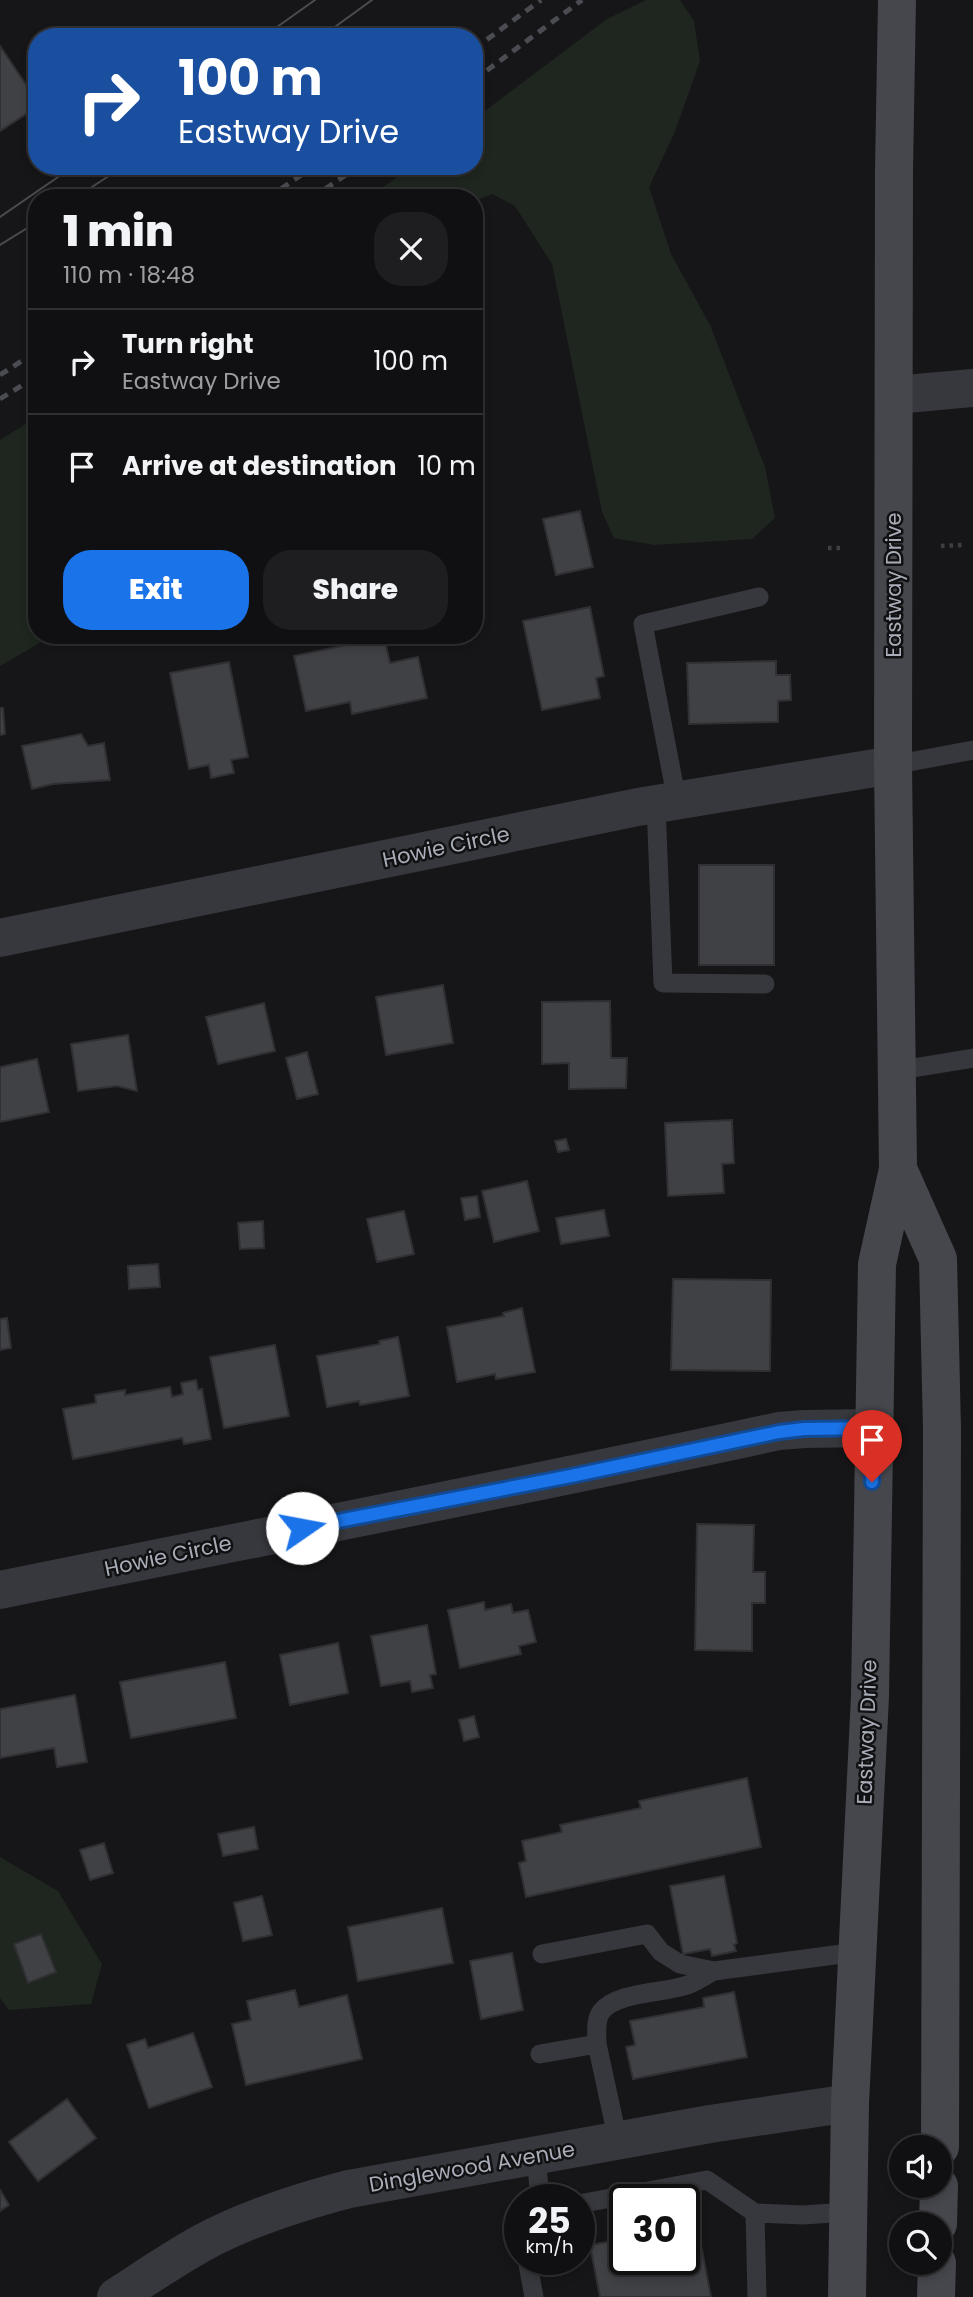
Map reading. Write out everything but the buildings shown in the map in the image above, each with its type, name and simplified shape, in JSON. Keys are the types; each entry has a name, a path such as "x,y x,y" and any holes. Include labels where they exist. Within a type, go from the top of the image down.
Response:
{"main road":[{"name":"Eastway Drive","path":"847,2297 850,2103 870,1696 877,1264 898,1169 893,765 894,170 897,0"},
{"name":"Eastway Drive","path":"898,1169 938,1259 942,1429 940,2135"},
{"path":"936,2297 937,2275"}],"street":[{"path":"895,395 973,388"},
{"name":"Howie Circle","path":"0,938 666,803 893,765"},
{"name":"Howie Circle","path":"0,1590 779,1432 873,1428"},
{"name":"Dinglewood Avenue","path":"116,2297 200,2244 310,2199 349,2189 536,2155 850,2103"}],"lane":[{"path":"759,597 643,624 666,803 663,983 765,984"},
{"path":"893,765 973,750"},
{"path":"895,1071 973,1058"},
{"path":"542,1954 647,1934 660,1952 680,1964 713,1971 857,1952"},
{"path":"618,2141 597,2044 597,2022 601,2011 610,2004 633,1996 686,1986 713,1971"},
{"path":"540,2053 597,2044"},
{"path":"536,2155 539,2184"},
{"path":"595,2201 707,2179 755,2213 803,2215 848,2212"},
{"path":"755,2213 757,2297"},
{"path":"530,2275 534,2297"}],"path":[{"path":"941,546 963,545"},
{"path":"828,548 844,548"}],"shaded area":[{"path":"646,0 680,0 694,21 700,61 674,134 649,187 671,254 710,325 765,467 775,518 752,539 654,545 614,538 602,512 552,264 515,206 492,194 483,198 483,189 380,189 400,175 483,175 483,112 607,19"},
{"path":"28,423 28,644 38,644 0,666 0,440"},
{"path":"0,1857 58,1891 102,1964 91,2004 9,2010 0,1998"}],"tram line":[{"path":"276,28 315,0"},
{"path":"333,28 372,0"},
{"path":"41,189 61,175"},
{"path":"89,189 110,175"},
{"path":"0,217 28,198"},
{"path":"0,245 28,228"}],"railway":[{"path":"483,42 541,0"},
{"path":"483,73 582,0"},
{"path":"281,189 301,175"},
{"path":"325,189 346,175"},
{"path":"0,375 28,357"},
{"path":"0,399 28,382"}],"route":[{"path":"302,1528 804,1429 873,1428 872,1482"}]}
